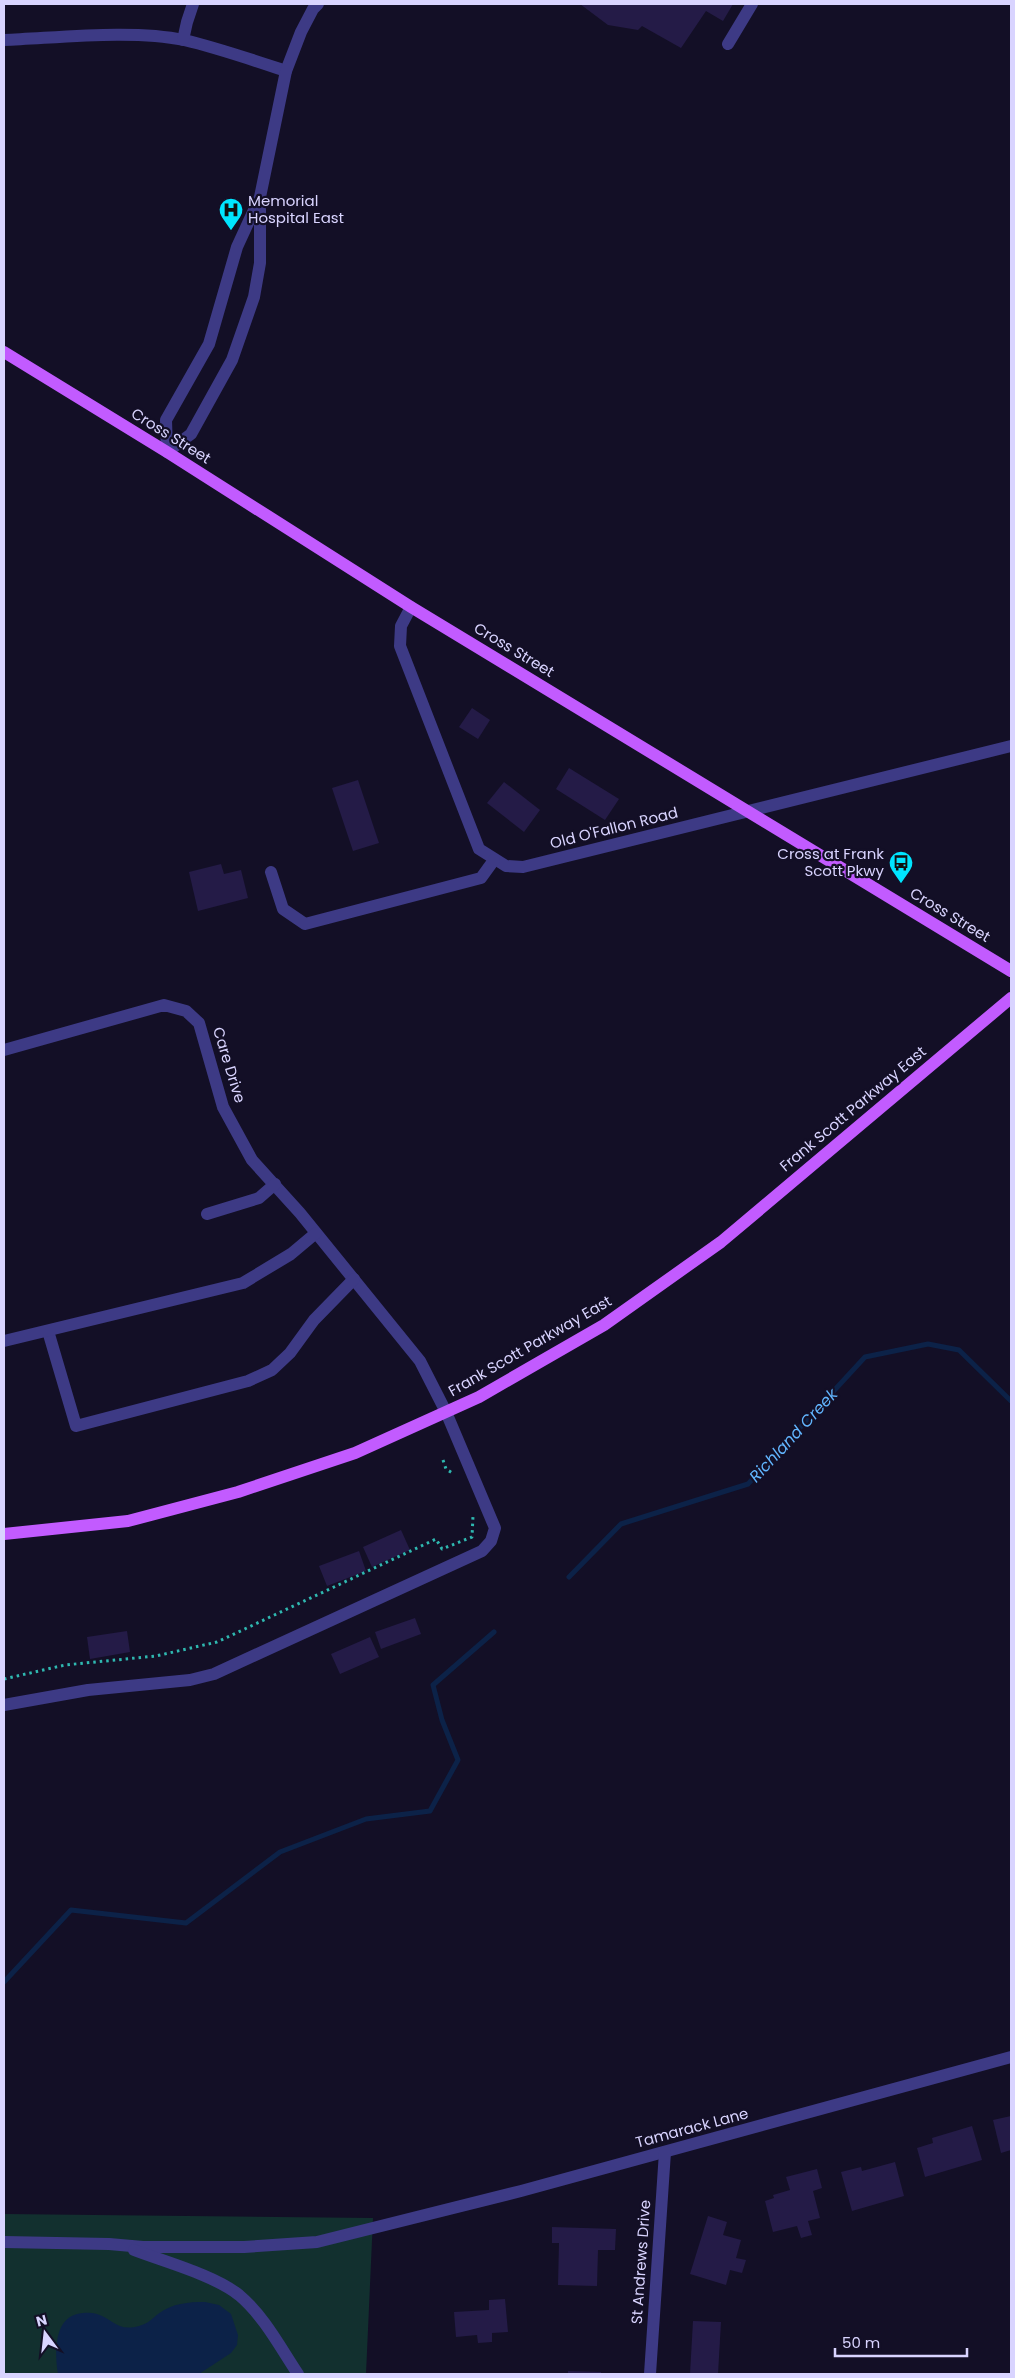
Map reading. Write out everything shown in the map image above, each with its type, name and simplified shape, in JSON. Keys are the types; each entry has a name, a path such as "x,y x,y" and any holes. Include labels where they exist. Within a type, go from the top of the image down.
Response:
{"main road":[{"name":"Cross Street","path":"4,352 167,452 411,607 1011,971"},
{"name":"Frank Scott Parkway East","path":"4,1534 128,1521 238,1492 355,1453 479,1397 604,1325 721,1242 1011,998"}],"street":[{"path":"184,40 193,4"},
{"path":"167,452 166,420 209,344 238,247 260,197 286,71 301,32 313,9 318,4"},
{"path":"728,44 752,4"},
{"path":"4,40 126,36 184,40 286,71"},
{"path":"167,452 191,434 232,360 254,297 262,256 260,197"},
{"name":"Old O'Fallon Road","path":"411,607 401,626 400,646 479,849 506,866 523,868 748,810 1011,746"},
{"path":"271,872 284,909 305,924 481,878 494,860"},
{"name":"Care Drive","path":"4,1050 164,1005 186,1010 198,1023 223,1107 252,1160 316,1232 420,1361 446,1412 495,1528 491,1541 482,1551 214,1674 190,1680 88,1690 4,1705"},
{"path":"207,1214 259,1198 275,1184"},
{"path":"4,1341 242,1282 291,1254 316,1232"},
{"path":"48,1330 76,1426 248,1381 272,1370 290,1353 314,1320 354,1279"},
{"name":"Tamarack Lane","path":"4,2242 122,2246 269,2246 317,2242 665,2152 1011,2057"},
{"name":"St Andrews Drive","path":"650,2374 665,2152"},
{"path":"122,2246 221,2283 238,2295 256,2313 298,2374"}],"path":[{"path":"443,1460 446,1469 453,1471 457,1480"},
{"path":"4,1679 65,1665 156,1656 218,1642 436,1539 442,1549 472,1537 473,1513"}],"green space":[{"path":"4,2214 373,2218 366,2374 4,2374"}],"water":[{"path":"205,2302 219,2305 231,2314 238,2335 237,2345 231,2353 199,2374 58,2374 56,2357 57,2339 63,2323 77,2314 94,2313 120,2326 132,2327 144,2324 175,2305"}],"building":[{"path":"580,4 733,4 723,21 706,11 681,48 642,26 638,30 608,25"},
{"path":"472,708 490,720 478,739 459,727"},
{"path":"569,768 619,799 605,820 556,789"},
{"path":"358,780 379,843 353,851 332,788"},
{"path":"504,782 540,810 524,832 487,803"},
{"path":"221,864 224,874 241,870 248,898 198,911 189,872"},
{"path":"401,1530 410,1550 372,1567 363,1547"},
{"path":"359,1551 366,1571 327,1586 319,1566"},
{"path":"415,1618 421,1634 381,1649 375,1632"},
{"path":"127,1631 130,1652 90,1659 87,1637"},
{"path":"370,1637 379,1657 340,1674 331,1654"},
{"path":"1011,2116 1011,2150 1001,2153 993,2120"},
{"path":"972,2126 982,2160 925,2177 917,2148 933,2143 932,2138"},
{"path":"895,2162 904,2196 852,2211 841,2172 861,2167 862,2171"},
{"path":"817,2169 822,2188 813,2191 820,2218 808,2221 812,2235 801,2238 797,2226 773,2232 765,2201 774,2198 773,2195 790,2190 786,2177"},
{"path":"708,2216 727,2222 723,2235 741,2240 736,2258 746,2260 742,2273 730,2270 726,2285 690,2274"},
{"path":"552,2227 616,2229 615,2250 598,2250 597,2286 558,2285 559,2243 552,2243"},
{"path":"505,2299 508,2332 492,2333 492,2342 478,2343 477,2335 456,2337 454,2312 489,2310 489,2300"},
{"path":"693,2321 721,2322 718,2374 690,2374"},
{"path":"568,2371 601,2372 601,2374 568,2374"}],"waterway":[{"name":"Richland Creek","path":"569,1577 621,1524 748,1484 865,1357 928,1344 959,1350 1011,1401"},
{"name":"Richland Creek","path":"4,1982 71,1910 186,1923 280,1852 366,1819 430,1811 458,1760 442,1720 433,1685 494,1632"}],"place":[{"name":"Memorial Hospital East","path":"231,231"},
{"name":"Cross at Frank Scott Pkwy","path":"901,884"}]}
